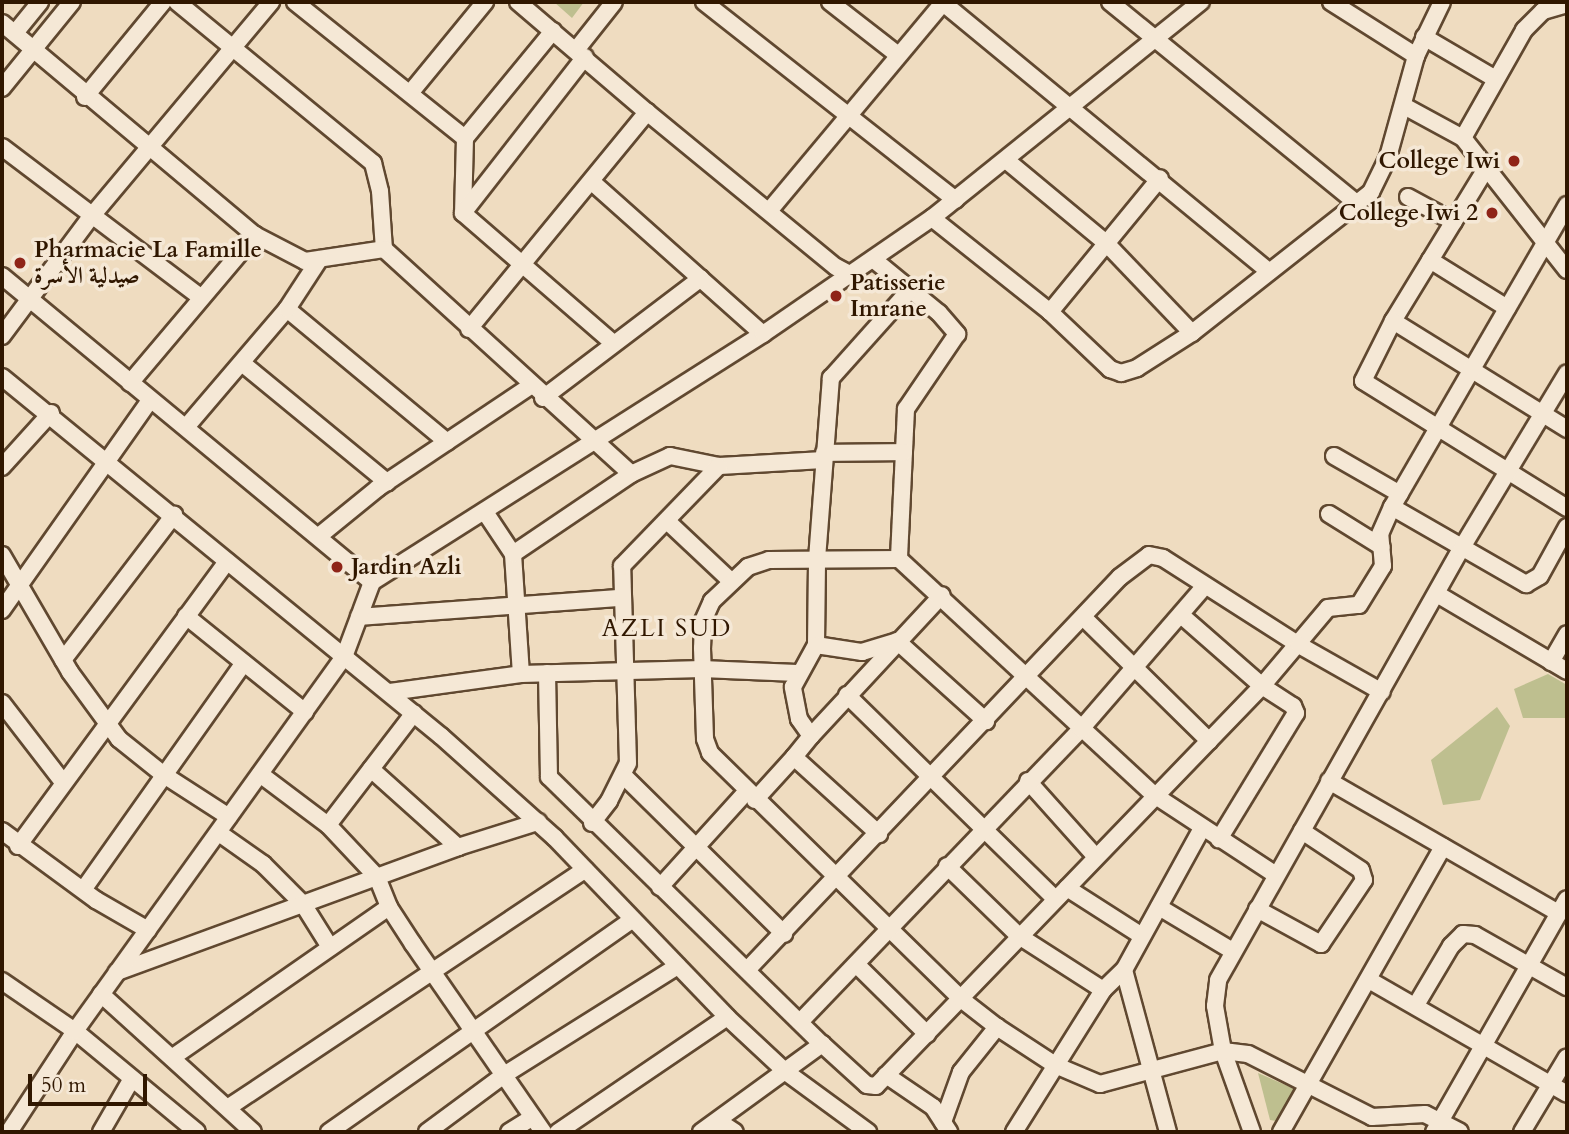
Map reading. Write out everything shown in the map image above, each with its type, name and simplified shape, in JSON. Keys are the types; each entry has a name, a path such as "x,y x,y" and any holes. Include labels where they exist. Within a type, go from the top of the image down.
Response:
{"street":[{"path":"15,33 40,2"},
{"path":"2,88 72,2"},
{"path":"85,97 163,2"},
{"path":"177,2 373,163 380,191 384,249 544,398 631,474"},
{"path":"2,336 90,218 271,2"},
{"path":"295,2 411,92 465,138"},
{"path":"411,92 485,2"},
{"path":"518,2 647,112 850,274"},
{"path":"463,213 614,2"},
{"path":"704,2 956,200"},
{"path":"830,2 898,55"},
{"path":"769,211 943,2 1160,178 1269,272"},
{"path":"1110,2 1354,201"},
{"path":"16,1130 75,1031 344,657 372,582 763,334 932,218 1201,2"},
{"path":"1331,2 1416,55"},
{"path":"932,218 1050,312 1110,369 1121,373 1137,368 1192,333 1379,181 1404,106 1416,55 1442,2"},
{"path":"1463,138 1494,78 1533,18 1567,3"},
{"path":"2,23 85,97 255,235 292,256 319,260 384,249"},
{"path":"554,31 465,138 463,213 520,267 612,342"},
{"path":"1424,37 1494,78"},
{"path":"1404,106 1463,138 1547,241 1567,270"},
{"path":"469,329 647,112"},
{"path":"2,147 90,218 200,297"},
{"path":"1006,160 1107,244 1192,333"},
{"path":"1487,167 1393,321 1363,381 1567,508"},
{"path":"1050,312 1160,178"},
{"path":"591,181 763,334"},
{"path":"1408,197 1454,222"},
{"path":"547,673 547,772 592,823 822,1044 867,1085 876,1086 1262,686 1328,608 1359,605 1383,566 1380,534 1396,500 1474,370 1567,205"},
{"path":"130,383 255,235"},
{"path":"873,259 908,292 950,324 957,340 906,409 899,559"},
{"path":"187,426 287,309 319,260"},
{"path":"1430,260 1507,308"},
{"path":"2,276 27,301 150,400 187,426 372,582"},
{"path":"544,398 612,342 701,278"},
{"path":"811,736 799,719 794,699 797,673 816,645 817,559 831,378 908,292"},
{"path":"287,309 447,442"},
{"path":"1393,321 1567,429"},
{"path":"242,363 387,482"},
{"path":"1252,1132 1223,1051 1215,994 1231,950 1382,692 1461,549 1567,373"},
{"path":"2,377 51,413 227,561 390,692 538,822 727,1017 786,1072 868,1132"},
{"path":"319,536 387,482 532,385"},
{"path":"2,610 150,400"},
{"path":"2,467 51,413"},
{"path":"513,554 631,474 670,456 719,466 904,452"},
{"path":"1334,456 1461,549 1526,584 1540,576 1567,527"},
{"path":"592,823 624,776 628,763 622,566 719,466"},
{"path":"485,512 513,554 521,674"},
{"path":"1329,514 1382,547"},
{"path":"63,660 174,515"},
{"path":"667,521 731,581"},
{"path":"2,555 63,660 106,722 164,775 229,817"},
{"path":"748,970 932,780 1120,577 1149,555 1163,558 1299,645 1382,692"},
{"path":"1276,875 1154,795 942,595 899,559 769,560 748,567 712,601 703,621 702,669 705,739 719,765 961,999 998,1027 1055,1065 1100,1084 1150,1073 1223,1051 1248,1054 1310,1083 1372,1117 1410,1113 1437,1126 1460,1132"},
{"path":"18,846 62,781 227,561"},
{"path":"800,1022 891,930 985,825 1081,729 1205,586"},
{"path":"1437,594 1567,671"},
{"path":"660,887 695,848 794,757 847,695 942,595"},
{"path":"359,617 621,598"},
{"path":"1181,615 1262,686 1293,706 1294,722 1219,839"},
{"path":"186,616 305,712"},
{"path":"1083,617 1135,664 1209,741"},
{"path":"1551,662 1567,634"},
{"path":"816,645 862,652 897,641"},
{"path":"897,641 986,721"},
{"path":"83,890 244,663"},
{"path":"390,692 521,674 624,674 702,669 797,673"},
{"path":"847,695 932,780 1061,893 1142,936"},
{"path":"2,703 62,781"},
{"path":"328,825 414,713"},
{"path":"794,757 879,834"},
{"path":"371,769 458,847"},
{"path":"260,774 328,825 377,877 389,907 543,1132"},
{"path":"624,776 784,934"},
{"path":"1028,781 1096,857"},
{"path":"1329,781 1443,847 1563,906 1437,1126"},
{"path":"117,972 458,847 538,822"},
{"path":"1014,1132 1103,990 1124,970 1202,828"},
{"path":"2,831 18,846 148,930"},
{"path":"1257,909 1321,944 1364,880 1360,870 1302,831"},
{"path":"219,833 263,864 303,904 330,947"},
{"path":"1281,1132 1443,847"},
{"path":"947,866 1019,936 1103,990"},
{"path":"229,1107 432,969 585,870"},
{"path":"1159,906 1231,950"},
{"path":"173,1057 389,907"},
{"path":"329,1132 632,920"},
{"path":"1416,1005 1451,946 1463,934 1475,935 1567,986"},
{"path":"856,964 927,1034"},
{"path":"427,1132 504,1075 678,966"},
{"path":"1124,970 1168,1132"},
{"path":"1368,980 1485,1044 1567,1094"},
{"path":"2,981 75,1031 130,1082 192,1131"},
{"path":"101,994 229,1107 253,1132"},
{"path":"558,1132 727,1017"},
{"path":"946,1127 961,1072 998,1027"},
{"path":"701,1132 822,1044"},
{"path":"1522,1132 1567,1057"},
{"path":"886,1075 933,1107 946,1127"},
{"path":"101,1132 130,1082"},
{"path":"509,1132 533,1117"},
{"path":"718,1121 735,1132"}],"green space":[{"path":"554,2 584,2 572,18"},
{"path":"1548,674 1567,685 1567,718 1523,718 1514,689"},
{"path":"1497,707 1510,726 1480,800 1443,805 1431,760"},
{"path":"1258,1073 1297,1090 1282,1122 1270,1120"}],"place":[{"name":"College Iwi","path":"1514,161"},
{"name":"College Iwi 2","path":"1492,213"},
{"name":"Pharmacie La Famille صيدلية الأسرة","path":"20,263"},
{"name":"Patisserie Imrane","path":"836,296"},
{"name":"Jardin Azli","path":"337,567"}],"district":[{"name":"AZLI SUD","path":"667,629"}]}
